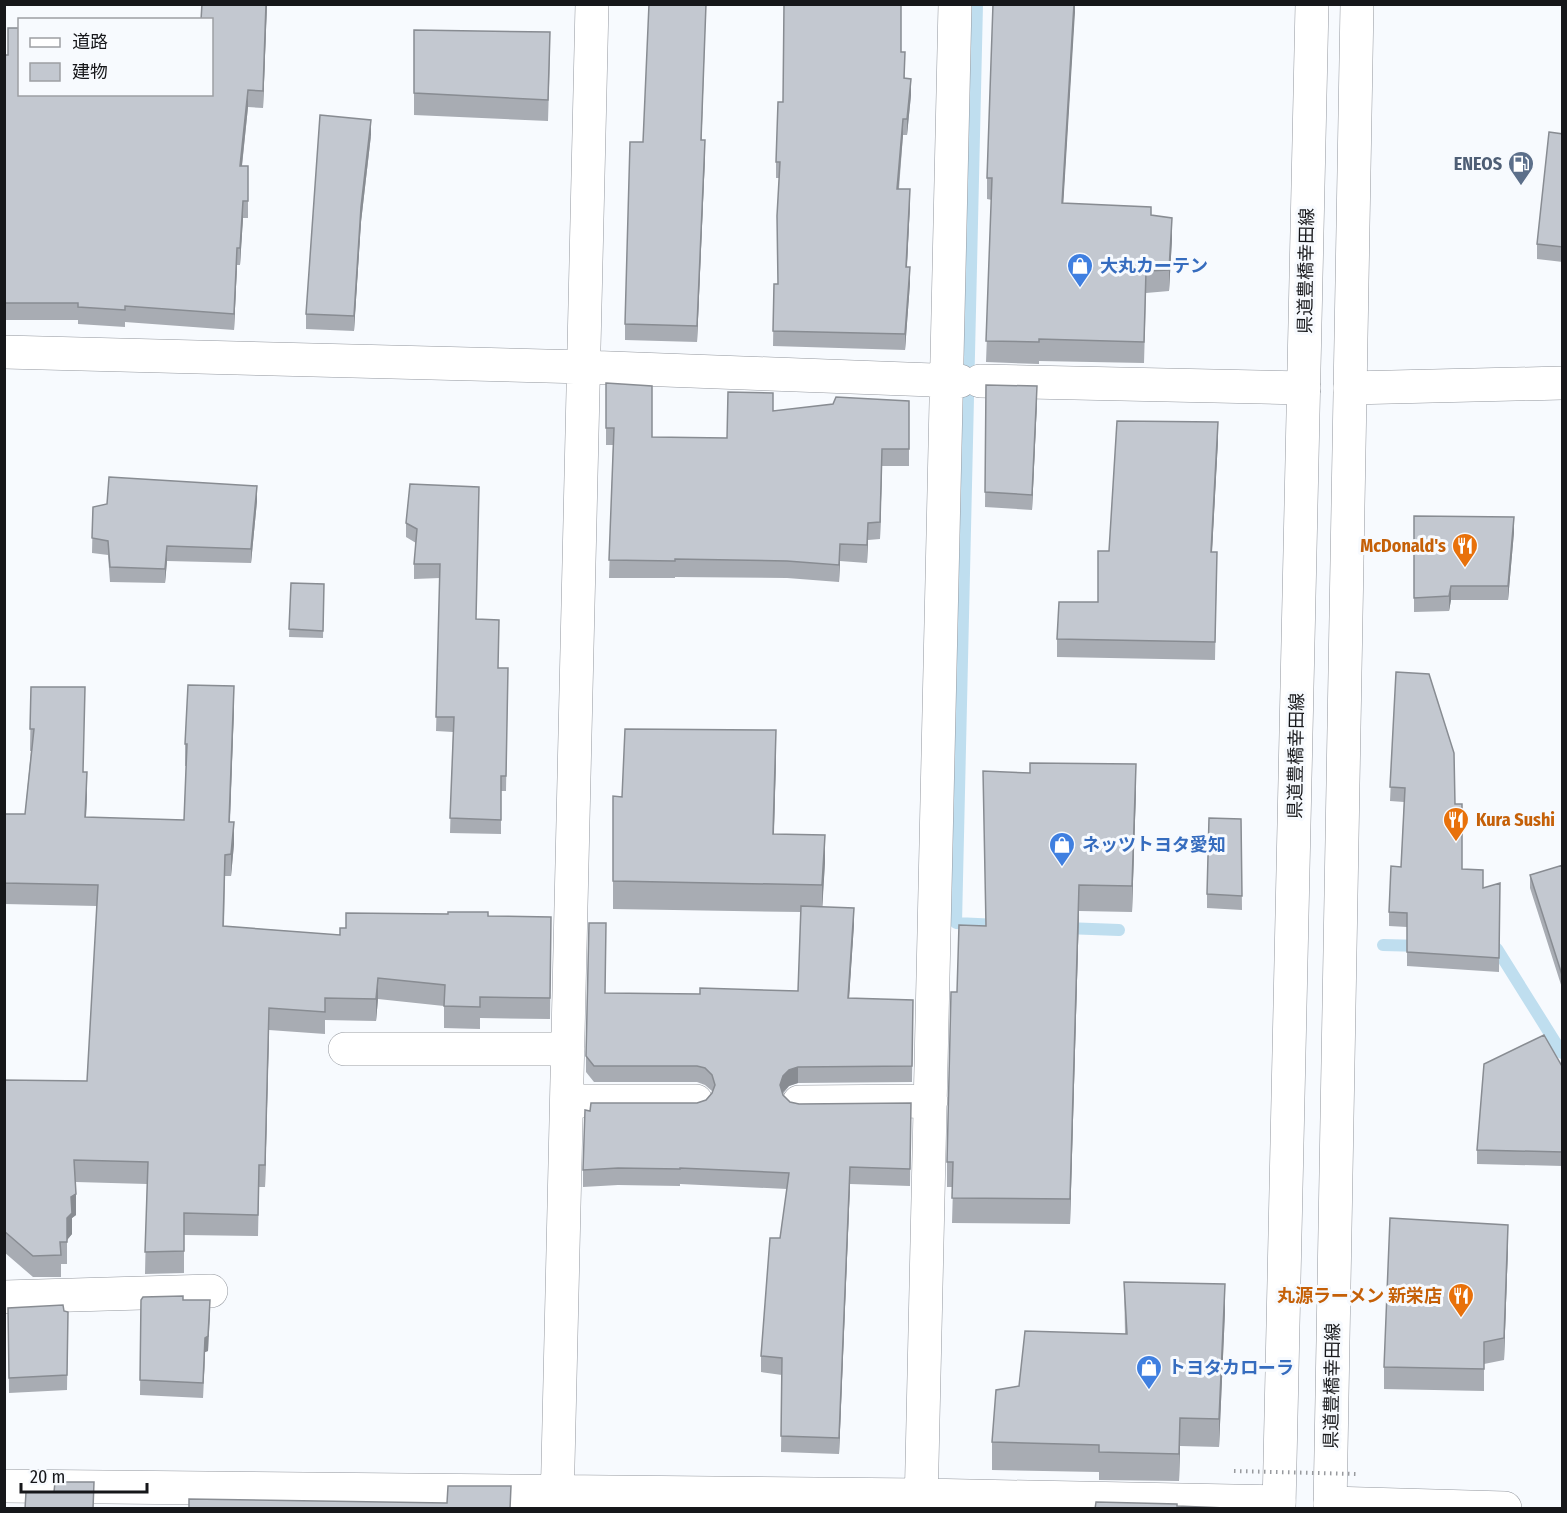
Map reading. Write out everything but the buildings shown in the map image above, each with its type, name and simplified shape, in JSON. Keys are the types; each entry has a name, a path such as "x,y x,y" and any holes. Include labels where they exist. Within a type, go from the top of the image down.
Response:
{"street":[{"path":"557,1500 592,4"},
{"path":"921,1502 931,1101 962,381 955,4"},
{"name":"県道豊橋幸田線","path":"1279,1505 1312,4"},
{"name":"県道豊橋幸田線","path":"1330,1506 1357,4"},
{"path":"4,352 584,367 962,381 1304,388"},
{"path":"1350,388 1563,383"},
{"path":"345,1049 568,1049"},
{"path":"567,1101 696,1101"},
{"path":"799,1102 931,1101"},
{"path":"4,1297 211,1292"},
{"path":"4,1486 557,1500 1279,1505"},
{"path":"1330,1506 1505,1509"}],"path":[{"path":"1234,1471 1356,1474"}],"waterway":[{"path":"977,4 956,923 999,925"},
{"path":"1065,928 1119,930"},
{"path":"1383,945 1423,946"},
{"path":"1486,948 1497,949 1562,1053"}],"place":[{"name":"ENEOS","path":"1521,187"},
{"name":"大丸カーテン","path":"1080,289"},
{"name":"McDonald's","path":"1465,569"},
{"name":"Kura Sushi","path":"1456,843"},
{"name":"ネッツトヨタ愛知","path":"1062,868"},
{"name":"丸源ラーメン 新栄店","path":"1461,1319"},
{"name":"トヨタカローラ","path":"1149,1391"}]}
